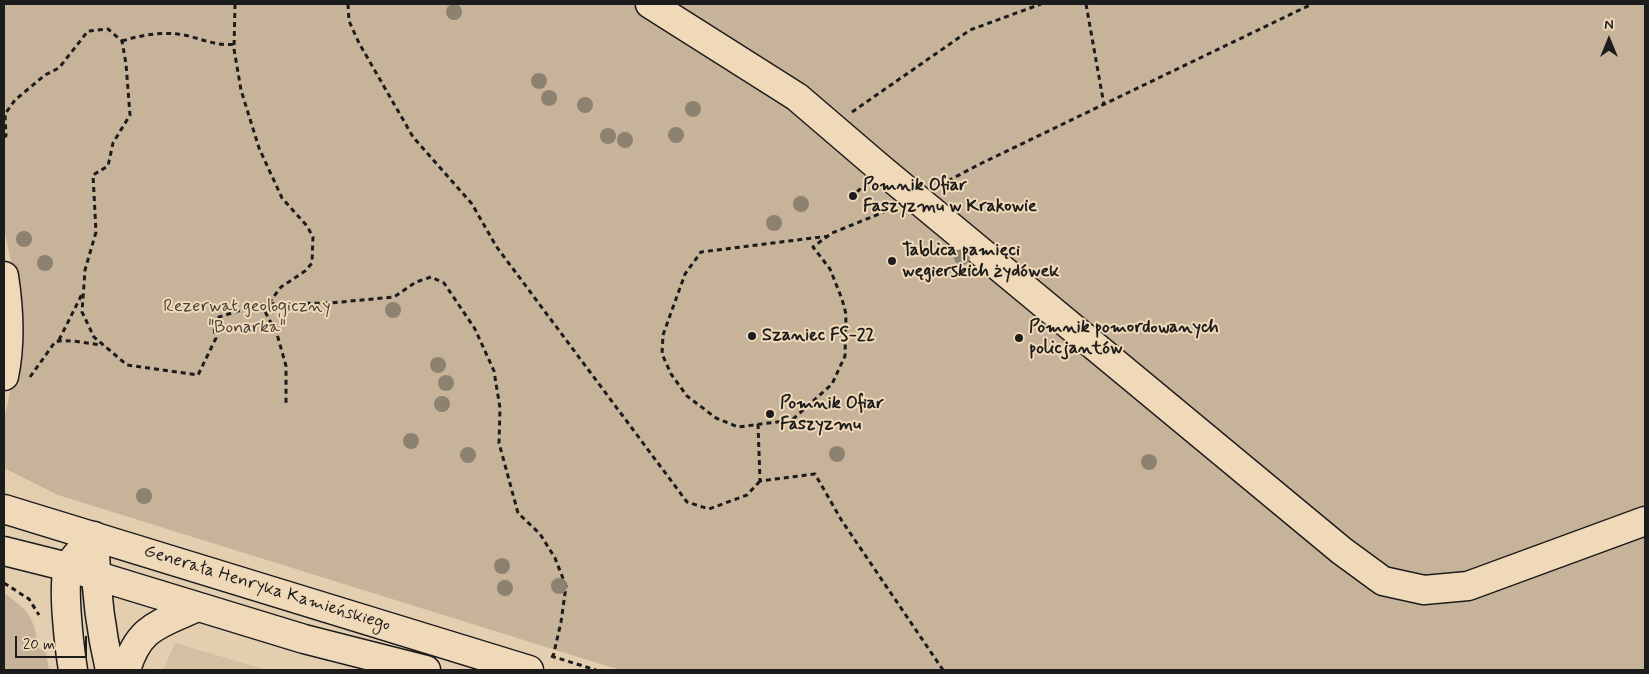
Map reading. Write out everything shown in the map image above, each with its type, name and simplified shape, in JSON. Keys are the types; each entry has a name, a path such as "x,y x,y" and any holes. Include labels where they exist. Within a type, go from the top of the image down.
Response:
{"main road":[{"path":"650,4 798,97 916,198 1335,545 1383,581 1424,590 1468,586 1645,522"},
{"path":"4,276 9,326 7,363 16,378"},
{"name":"Generała Henryka Kamieńskiego","path":"4,509 529,670"},
{"path":"73,670 67,616 68,567 94,536"},
{"path":"94,536 96,576 105,647 110,670"},
{"name":"Generała Henryka Kamieńskiego","path":"4,551 68,567 304,639 426,670"},
{"path":"126,670 132,650 145,633 197,607"}],"path":[{"path":"235,4 234,44 241,90 258,148 282,198 307,226 314,237 312,263 305,271 281,287 268,304"},
{"path":"348,4 349,21 359,43 413,137 472,204 496,246 687,502 709,508 747,495 760,481 815,474 842,521 943,670"},
{"path":"831,126 970,30 1041,4"},
{"path":"1086,4 1104,104"},
{"path":"829,236 701,252 686,274 663,335 662,354 671,374 687,396 716,418 738,427 792,420 832,384 845,356 846,314 830,269 813,247 829,236 916,198 964,172 1312,4"},
{"path":"4,137 6,136 4,114 15,100 45,75 59,68 88,31 108,29 122,41 126,64 130,115 113,142 108,166 93,175 96,232 85,270 82,312 94,338 128,365 198,375 216,338 213,323 219,317 261,304 340,302 394,297 416,282 431,277 444,283 475,329 494,371 500,408 499,443 518,513 540,534 555,558 566,586 561,622 553,657"},
{"path":"122,41 146,34 171,34 183,35 212,43 234,44"},
{"path":"59,340 84,292"},
{"path":"261,304 277,334 286,366 286,403"},
{"path":"16,378 33,374 54,342 59,340 103,345"},
{"path":"758,424 760,481"},
{"path":"4,583 29,600 40,617"}],"shaded area":[{"path":"175,643 267,670 163,670"}],"green space":[{"name":"Rezerwat geologiczny \"Bonarka\"","path":"4,4 1645,4 1645,670 620,670 58,495 4,468 4,421 19,349 21,310 4,228"},
{"path":"4,593 20,605 29,616 35,629 39,648 46,653 49,670 4,670"}],"place":[{"name":"Pomnik Ofiar Faszyzmu w Krakowie","path":"853,196"},
{"name":"Tablica pamięci węgierskich żydówek","path":"892,261"},
{"name":"Szaniec FS-22","path":"752,336"},
{"name":"Pomnik pomordowanych policjantów","path":"1019,338"},
{"name":"Pomnik Ofiar Faszyzmu","path":"770,414"}]}
